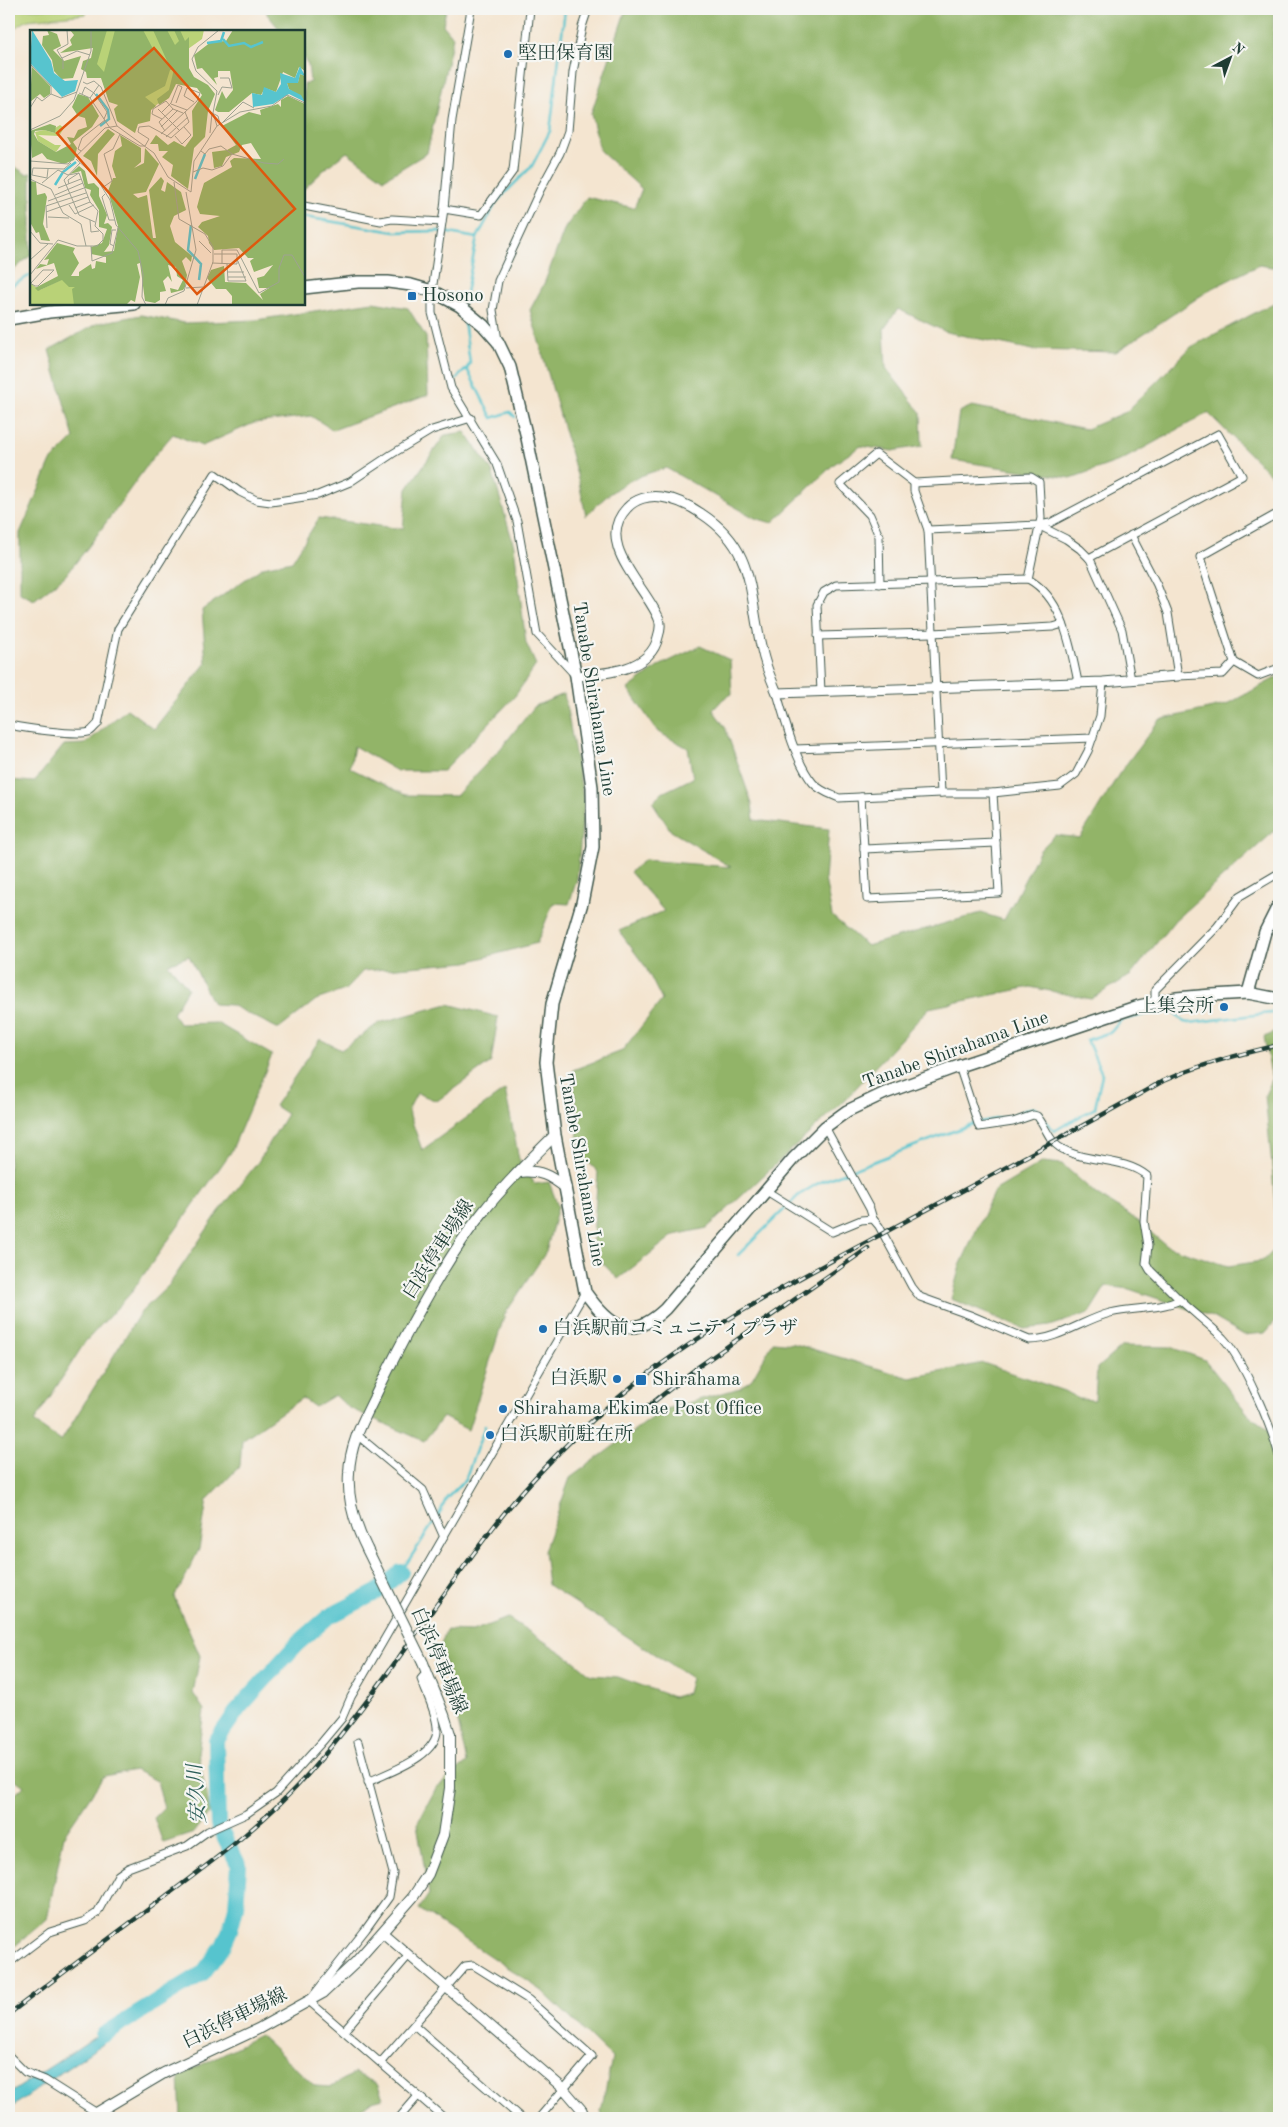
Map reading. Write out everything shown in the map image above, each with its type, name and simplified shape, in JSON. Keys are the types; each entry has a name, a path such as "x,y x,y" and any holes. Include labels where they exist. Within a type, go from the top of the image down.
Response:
{"main road":[{"name":"Tanabe Shirahama Line","path":"305,288 358,282 388,282 432,291 460,306 483,325 498,342 510,367 525,430 576,676 592,787 593,847 582,903 552,1004 546,1062 555,1135 584,1292 618,1326 631,1328 653,1320 684,1289 765,1190 793,1159 825,1127 847,1111 885,1093 959,1066 1108,1015 1155,1002 1248,994 1279,999"},
{"path":"9,319 58,307 109,305"},
{"path":"1248,994 1265,932 1279,904"},
{"name":"白浜停車場線","path":"92,2116 164,2073 258,2029 323,1992 383,1933 413,1897 428,1874 443,1835 448,1812 451,1754 450,1734 425,1667 354,1519 350,1501 348,1472 356,1434 416,1319 454,1255 482,1213 555,1135"},
{"path":"519,1172 536,1170 554,1179 566,1188"}],"street":[{"path":"471,9 452,120 441,238 432,291 432,313 452,388 497,464 518,521 537,634 541,640 576,676 593,675 629,667 653,652 657,642 660,620 622,559 616,546 616,528 619,518 627,508 638,500 654,496 672,498 692,506 726,532 738,549 746,566 762,651 796,749 809,777 825,792 839,798 941,793 993,793 1060,786 1076,774 1088,751 1100,716 1103,682"},
{"path":"444,209 481,215 512,170 530,9"},
{"path":"498,342 494,310 498,281 540,190 560,153 568,131 575,55 588,9"},
{"path":"305,206 381,221 392,219 442,224"},
{"path":"9,725 76,733 89,732 98,724 118,629 215,474 240,492 256,500 271,502 318,495 350,482 432,430 471,418"},
{"path":"928,530 1050,523 1218,434 1242,476 1089,558"},
{"path":"880,584 879,536 870,515 840,484 876,454 914,483 1031,477 1039,482 1041,518 1028,578"},
{"path":"914,483 914,491 928,530 941,793"},
{"path":"1279,524 1275,515 1200,557 1234,662 1258,676 1279,668"},
{"path":"1039,525 1066,539 1089,558 1109,598 1122,630 1131,680"},
{"path":"1131,535 1157,585 1168,613 1178,676"},
{"path":"820,692 817,605 824,592 836,585 1028,578 1044,589 1063,624 1070,643 1078,682"},
{"path":"818,636 932,633 1053,627 1063,624"},
{"path":"777,693 1103,682 1223,674 1234,662"},
{"path":"796,749 1093,738"},
{"path":"861,797 867,899 999,894 993,793"},
{"path":"864,849 996,843"},
{"path":"1155,1002 1155,990 1217,927 1240,896 1279,873"},
{"path":"959,1066 979,1127 1013,1122 1034,1114 1058,1147 1080,1156 1135,1168 1147,1176 1144,1221 1148,1246 1146,1263 1150,1270 1180,1300 1224,1339 1254,1391 1279,1456"},
{"path":"825,1127 870,1210 873,1219 879,1226 912,1287 920,1296 1029,1340 1038,1340 1052,1336 1110,1313 1166,1305 1180,1300"},
{"path":"765,1190 832,1232 861,1220 873,1219"},
{"path":"9,1963 50,1932 84,1921 97,1913 118,1876 128,1868 172,1852 212,1829 246,1814 276,1793 322,1742 342,1718 351,1697 443,1535 584,1292"},
{"path":"356,1434 423,1490 443,1535"},
{"path":"368,1782 409,1763 429,1749 437,1737 438,1726 421,1679 425,1667"},
{"path":"358,1742 393,1873 393,1884 389,1897 378,1913 309,2001 444,2118"},
{"path":"383,1933 564,2089 582,2110 585,2118"},
{"path":"344,2031 409,1955"},
{"path":"381,2062 465,1966 473,1965 529,2000 592,2056 539,2118"},
{"path":"414,2025 521,2118"},
{"path":"9,2056 26,2072 44,2080 92,2116"},
{"path":"399,2118 418,2096"}],"green space":[{"path":"9,9 86,9 86,14 28,20 9,31"},
{"path":"267,9 446,9 443,25 453,37 427,153 384,179 347,152 328,166 305,188 305,84 310,82 308,64 305,60 305,30 280,30 267,14"},
{"path":"626,9 1274,9 1273,57 1279,89 1279,268 1259,265 1211,289 1116,352 1033,350 946,332 898,309 884,329 886,368 921,413 922,446 892,451 861,446 834,464 772,523 755,518 666,468 641,476 622,485 586,516 579,482 530,310 544,284 565,228 587,197 634,208 642,189 600,151 591,114"},
{"path":"9,163 26,174 30,173 30,256 9,274"},
{"path":"1279,300 1279,483 1208,413 1122,460 1071,478 952,460 959,412 972,406 1086,429 1126,412 1191,347"},
{"path":"373,302 408,308 426,337 428,395 333,430 311,416 254,423 202,446 173,434 154,456 65,576 34,600 20,593 20,533 51,461 74,438 49,350 98,323 141,315 185,323 256,320"},
{"path":"465,432 492,471 514,546 526,643 536,665 515,696 443,771 397,771 354,746 350,768 405,795 456,796 501,748 535,706 564,694 584,801 577,879 569,904 553,903 537,943 467,962 363,971 345,990 316,1000 279,1029 231,1005 213,1004 189,956 168,964 188,988 173,1013 179,1024 217,1023 272,1055 231,1152 130,1294 85,1342 34,1422 61,1441 140,1313 169,1285 218,1213 258,1162 287,1114 275,1106 320,1039 341,1050 379,1023 448,1004 498,1017 491,1062 437,1101 417,1093 408,1110 422,1150 505,1090 519,1159 535,1184 549,1182 558,1206 546,1252 505,1314 468,1430 443,1417 424,1441 349,1408 335,1395 315,1407 302,1398 242,1440 240,1466 207,1500 199,1549 174,1597 200,1656 193,1693 204,1710 198,1754 210,1812 194,1833 163,1843 154,1818 164,1808 157,1781 135,1770 104,1776 64,1835 47,1919 9,1951 9,1800 24,1786 9,1775 9,780 34,782 64,745 85,744 127,709 154,729 206,663 202,610 263,567 292,561 319,518 403,529 407,489 445,435"},
{"path":"700,646 730,660 732,694 723,699 713,710 725,727 752,804 754,820 829,829 825,879 832,916 867,946 981,913 1004,920 1040,850 1055,835 1080,838 1119,774 1159,720 1226,705 1279,676 1279,827 1175,920 1131,975 1091,999 1030,987 929,1008 845,1100 707,1228 674,1235 618,1279 592,1252 598,1172 579,1153 573,1070 622,1051 662,1000 645,966 619,931 664,911 630,872 644,860 731,867 671,831 653,803 660,794 693,778 688,748 658,732 628,689 659,666"},
{"path":"1279,1031 1279,1317 1265,1333 1244,1335 1213,1317 1129,1289 1106,1286 1089,1313 1050,1326 1024,1329 951,1299 960,1266 994,1191 1043,1162 1062,1164 1097,1195 1131,1216 1167,1246 1228,1266 1262,1261 1278,1247 1265,1095 1272,1080 1264,1037"},
{"path":"773,1342 795,1344 910,1378 983,1363 1064,1391 1079,1399 1095,1400 1097,1368 1122,1346 1171,1347 1205,1360 1248,1414 1279,1438 1279,2118 603,2118 601,2112 612,2058 541,1990 419,1909 429,1894 417,1824 436,1788 467,1763 441,1645 446,1630 472,1631 508,1618 573,1660 591,1675 618,1677 673,1697 687,1693 691,1678 548,1585 544,1551 570,1478 663,1410 740,1388 752,1379"},
{"path":"260,2035 315,2086 330,2087 355,2073 377,2084 383,2098 372,2101 349,2118 181,2118 179,2076"}],"water":[{"path":"119,2021 125,2028 9,2109 9,2094"}],"waterway":[{"path":"305,217 395,232 438,231 477,238 497,201 532,166 550,131 565,9"},
{"path":"464,303 477,238"},
{"path":"9,287 30,276"},
{"path":"454,382 470,363 463,314"},
{"path":"467,369 492,418 510,412 515,417"},
{"path":"738,1255 799,1195 820,1182 975,1123 1011,1116 1030,1108 1035,1108 1054,1131 1095,1108 1102,1074 1087,1040 1111,1032 1121,1020 1171,1009 1184,1022 1189,1023 1279,1012"},
{"path":"401,1572 440,1513 446,1499 465,1480 485,1426"},
{"name":"安久川","path":"103,2035 203,1973 223,1946 230,1930 236,1907 239,1866 218,1824 216,1741 239,1708 297,1644 328,1617 377,1592 401,1572"}],"railway":[{"path":"9,2014 223,1853 293,1791 358,1713 472,1556 520,1494 575,1437 635,1384 701,1337 770,1294 1163,1081 1220,1060 1279,1045"},
{"path":"642,1411 698,1367 868,1248"}],"place":[{"name":"堅田保育園","path":"508,54"},
{"name":"Hosono","path":"412,296"},
{"name":"上集会所","path":"1224,1007"},
{"name":"白浜駅前コミュニティプラザ","path":"543,1329"},
{"name":"白浜駅","path":"617,1379"},
{"name":"Shirahama","path":"641,1380"},
{"name":"Shirahama Ekimae Post Office","path":"503,1409"},
{"name":"白浜駅前駐在所","path":"490,1435"}]}
